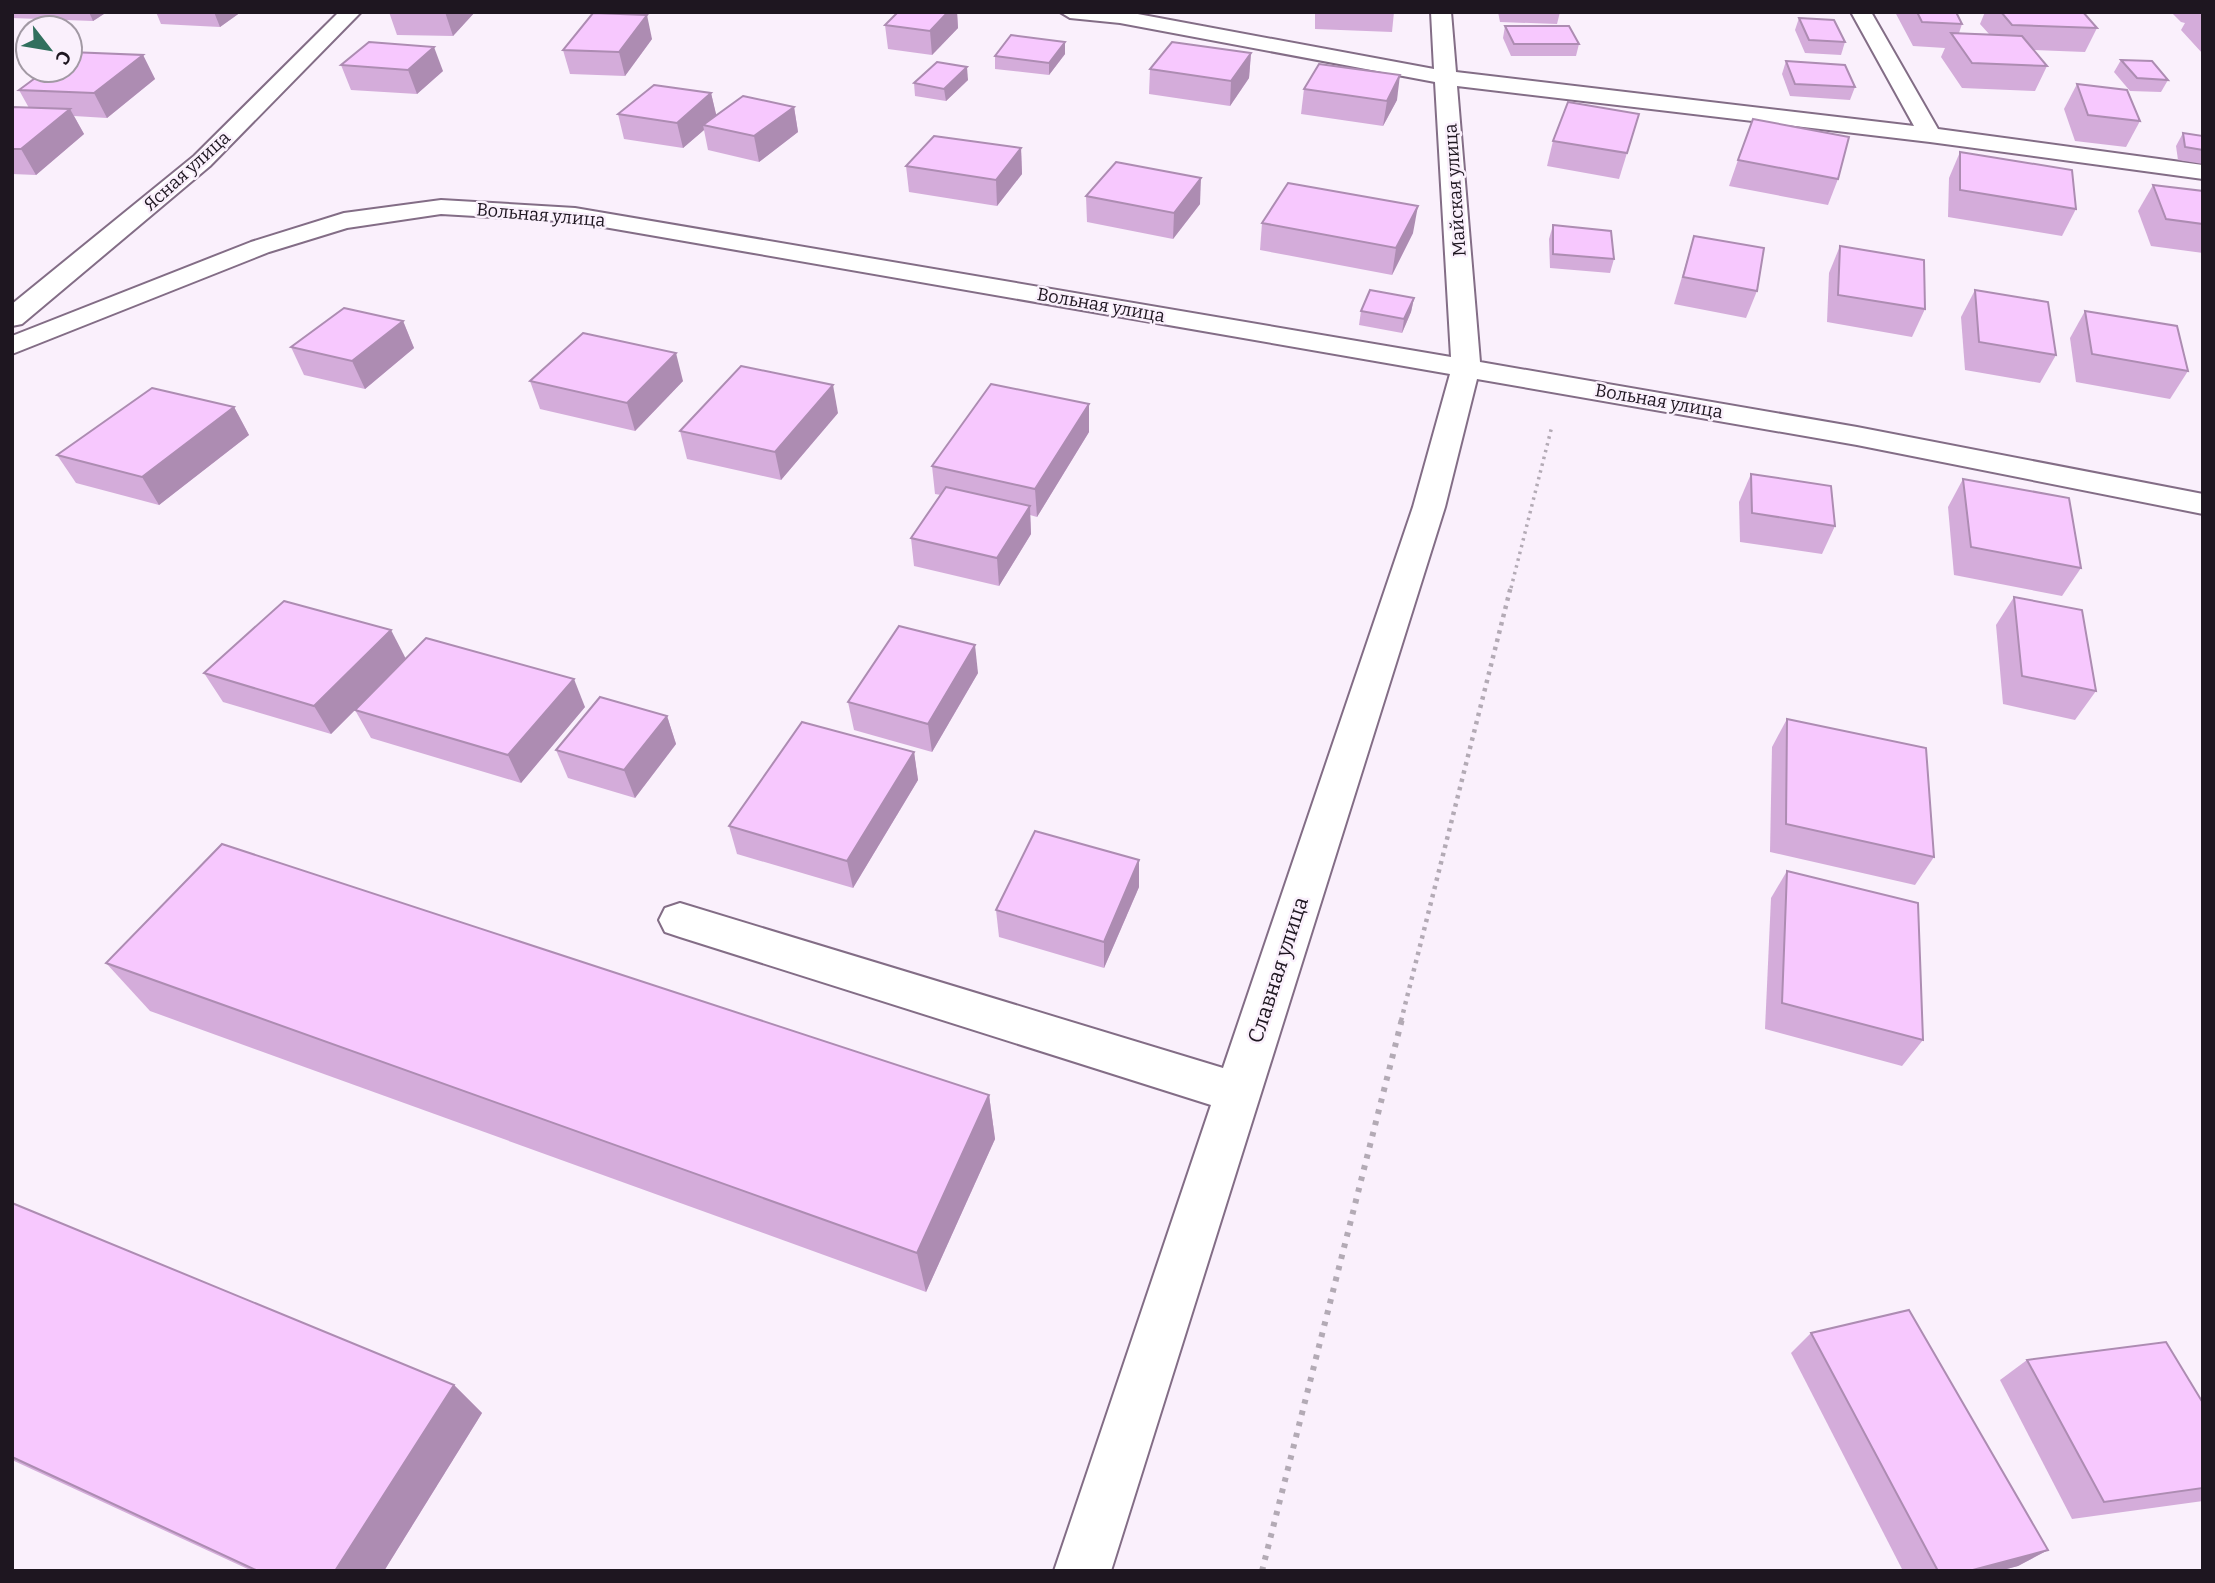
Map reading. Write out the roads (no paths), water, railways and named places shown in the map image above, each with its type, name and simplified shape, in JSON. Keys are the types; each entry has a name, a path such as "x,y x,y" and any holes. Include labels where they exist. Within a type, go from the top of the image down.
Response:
{"street":[{"name":"Ясная улица","path":"12,318 201,161 351,12"},
{"path":"1070,12 1120,15 1448,78 1930,135 2203,172"},
{"name":"Майская улица","path":"1441,12 1448,78 1466,368"},
{"path":"1861,12 1930,135"},
{"name":"Вольная улица","path":"12,346 260,247 344,221 441,207 575,215 1857,436 2203,505"},
{"name":"Славная улица","path":"1083,1571 1429,507 1466,368"},
{"path":"680,920 1238,1093"}]}
